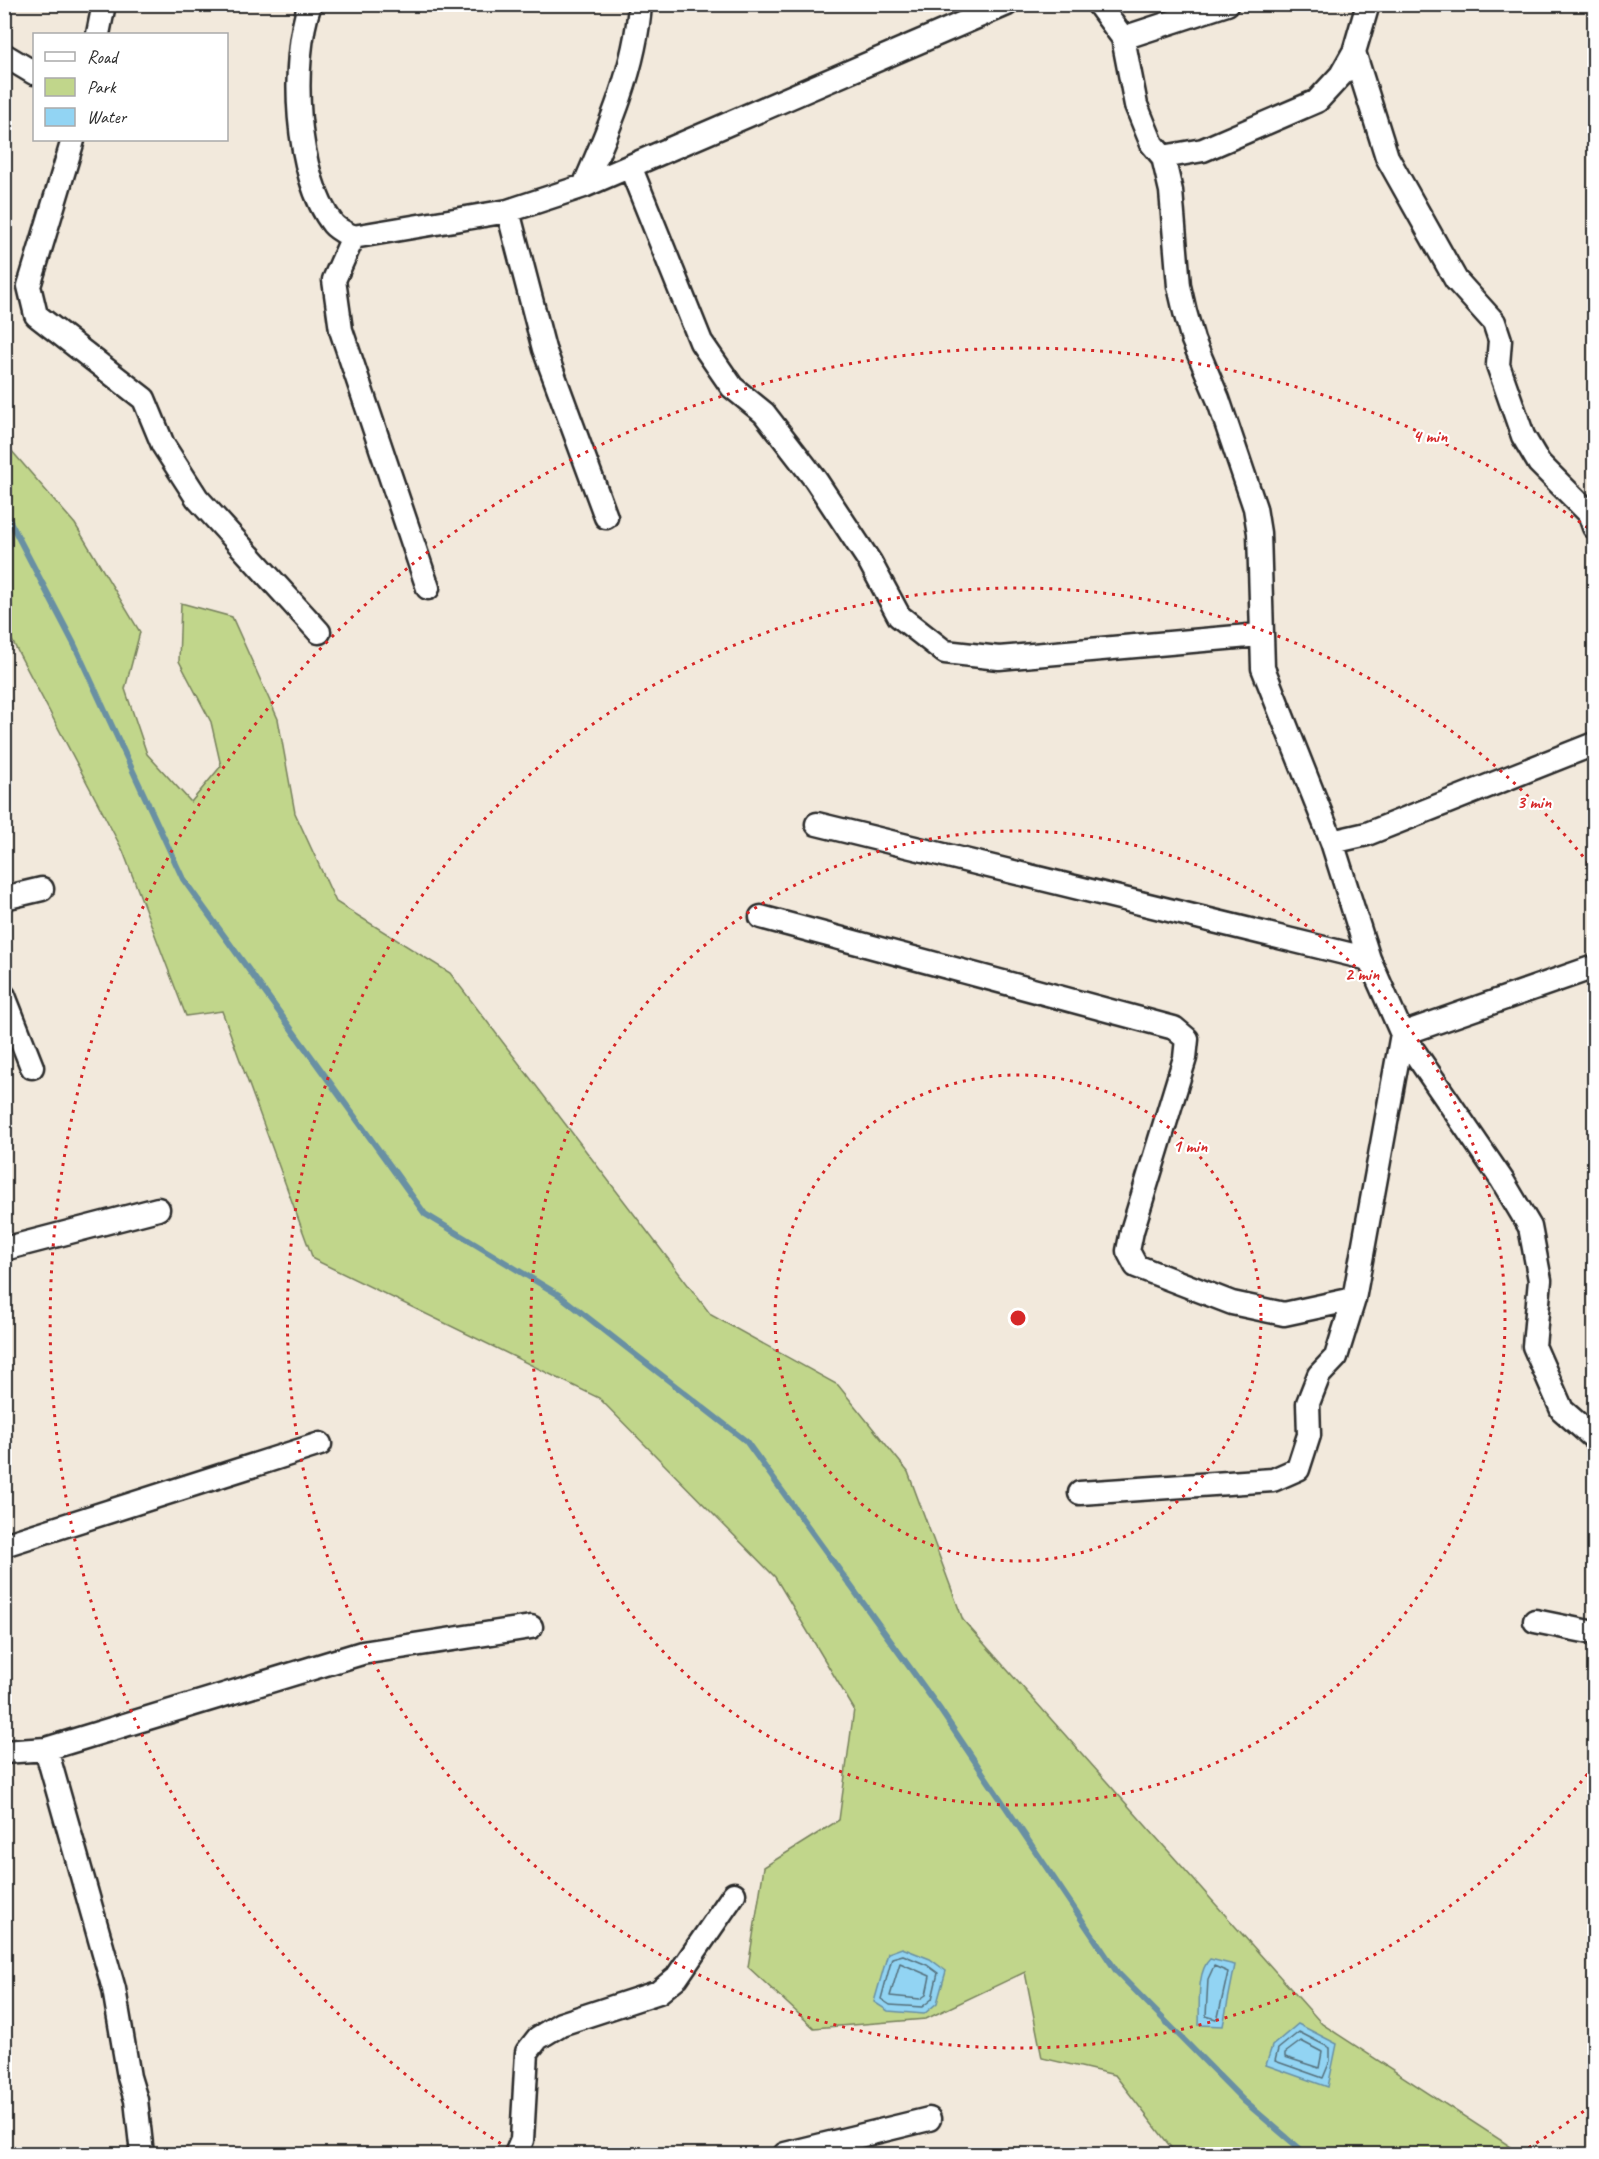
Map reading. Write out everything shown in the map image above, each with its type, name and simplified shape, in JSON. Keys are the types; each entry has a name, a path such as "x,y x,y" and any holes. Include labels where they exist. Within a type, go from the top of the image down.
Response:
{"street":[{"path":"98,33 104,4"},
{"path":"310,4 301,29 297,93 306,159 321,206 335,227 353,237 508,211 584,186 1006,4"},
{"path":"584,186 607,134 629,68 640,4"},
{"path":"1098,4 1123,38 1136,105 1152,144 1163,158 1171,191 1179,286 1185,312 1193,340 1218,399 1255,508 1259,533 1260,635 1263,668 1332,842 1369,959 1402,1034 1502,1180 1530,1227 1540,1280 1534,1346 1562,1410 1594,1438"},
{"path":"1123,38 1227,4"},
{"path":"1163,158 1203,150 1317,101 1341,75 1354,52 1368,4"},
{"path":"1354,52 1387,157 1456,280 1494,322 1500,339 1498,365 1522,436 1539,463 1589,513 1594,527"},
{"path":"4,55 33,72"},
{"path":"73,141 29,286 36,315 144,399 163,445 197,498 319,632"},
{"path":"630,166 701,342 732,387 764,413 815,479 870,562 899,616 945,652 999,658 1260,635"},
{"path":"508,211 544,349 606,517"},
{"path":"353,237 334,280 341,330 428,588"},
{"path":"1332,842 1367,834 1594,744"},
{"path":"817,824 1369,959"},
{"path":"4,898 42,889"},
{"path":"761,917 1174,1029 1186,1039 1185,1058 1132,1231 1128,1251 1136,1266 1232,1303 1284,1314 1354,1299"},
{"path":"1402,1034 1594,967"},
{"path":"4,996 32,1066"},
{"path":"1080,1493 1273,1480 1298,1469 1309,1435 1308,1403 1319,1375 1336,1357 1354,1299 1402,1034"},
{"path":"4,1249 158,1209"},
{"path":"4,1545 320,1444"},
{"path":"1535,1621 1594,1633"},
{"path":"4,1752 46,1749 362,1653 531,1627"},
{"path":"46,1749 114,1989 129,2077 136,2100 142,2154"},
{"path":"516,2154 522,2140 527,2052 538,2038 561,2024 659,1992 677,1977 734,1894"},
{"path":"785,2154 929,2119"}],"green space":[{"path":"4,442 75,524 140,632 125,689 147,754 191,802 221,766 211,722 179,661 181,603 232,617 278,719 295,813 336,902 450,973 711,1315 838,1385 908,1472 963,1620 1322,2024 1522,2154 1176,2154 1115,2075 1042,2058 1025,1972 926,2019 814,2028 748,1967 764,1867 839,1820 854,1709 775,1577 599,1398 313,1259 222,1011 186,1016 123,851 5,627"}],"water":[{"path":"902,1948 930,1959 946,1971 937,2003 924,2014 888,2011 874,2002 888,1953"},
{"path":"1210,1959 1235,1965 1223,2026 1199,2025 1201,1981"},
{"path":"1298,2024 1337,2044 1328,2087 1266,2065 1272,2046"}],"waterway":[{"path":"4,510 74,644 183,879 425,1214 559,1295 746,1441 939,1708 1117,1972 1244,2101 1306,2154"}]}
